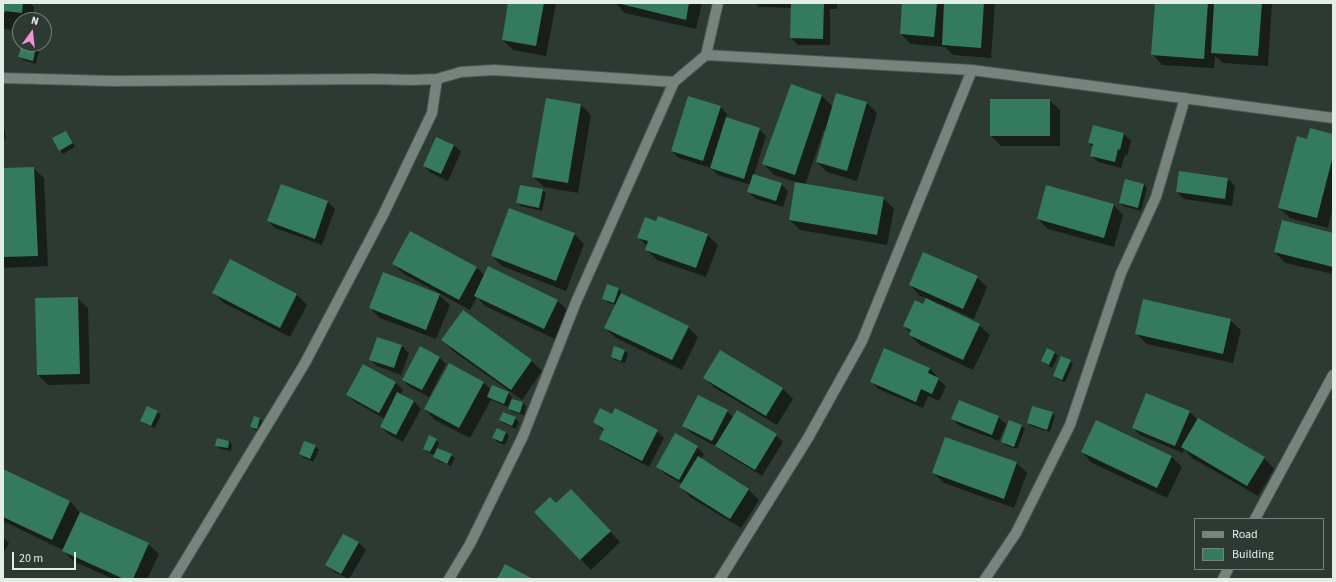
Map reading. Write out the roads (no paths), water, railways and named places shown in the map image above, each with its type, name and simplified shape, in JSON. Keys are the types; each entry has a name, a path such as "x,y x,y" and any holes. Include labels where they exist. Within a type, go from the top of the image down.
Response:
{"street":[{"path":"449,579 470,544 523,436 576,302 674,82 706,56 718,3"},
{"path":"706,56 972,70 1333,118"},
{"path":"3,78 113,81 375,78 411,80 437,79 461,72 494,70 674,82"},
{"path":"720,579 808,438 862,341 972,70"},
{"path":"174,579 305,363 379,222 432,113 437,79"},
{"path":"985,579 1016,533 1070,425 1121,273 1156,197 1185,98"},
{"path":"1256,518 1333,375"},
{"path":"1222,579 1227,570"}]}
